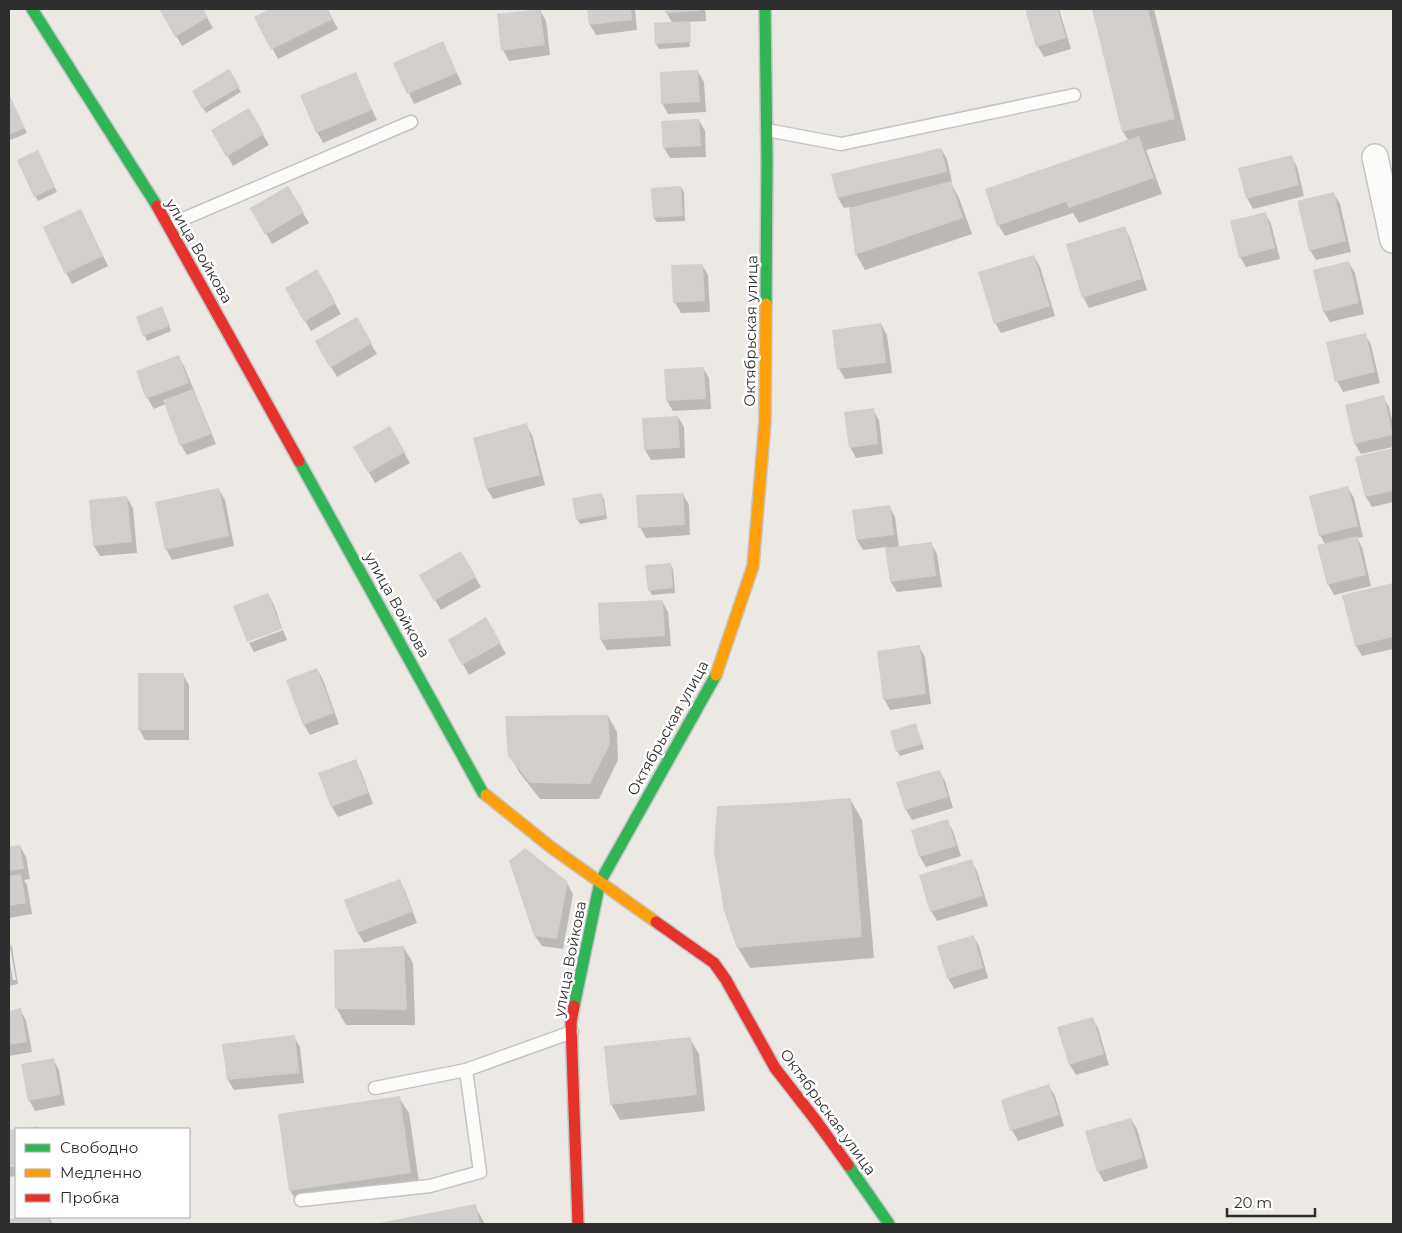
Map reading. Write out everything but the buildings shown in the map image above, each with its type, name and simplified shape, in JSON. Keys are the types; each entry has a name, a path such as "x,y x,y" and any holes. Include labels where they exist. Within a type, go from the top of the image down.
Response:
{"street":[{"name":"улица Войкова","path":"32,9 169,225 483,793 552,848 600,882 571,1023 578,1224"},
{"name":"Октябрьская улица","path":"765,9 767,130 765,421 753,566 718,671 600,882 714,963 726,980 775,1068 817,1122 889,1224"},
{"path":"1375,157 1393,240"}],"lane":[{"path":"767,130 842,144 1074,94"},
{"path":"169,225 411,122"},
{"path":"376,1088 466,1070 572,1032"},
{"path":"301,1200 430,1186 480,1172 466,1070"}],"traffic: fast":[{"path":"32,9 157,206"},
{"path":"765,9 766,304"},
{"path":"299,461 483,793 486,795"},
{"path":"574,1006 600,882 716,675"},
{"path":"848,1165 889,1224"}],"traffic: slow":[{"path":"716,675 753,566 765,421 766,304"},
{"path":"486,795 552,848 656,922"}],"traffic: jam":[{"path":"157,206 299,461"},
{"path":"656,922 714,963 726,980 775,1068 848,1165"},
{"path":"574,1006 571,1023 578,1224"}]}
